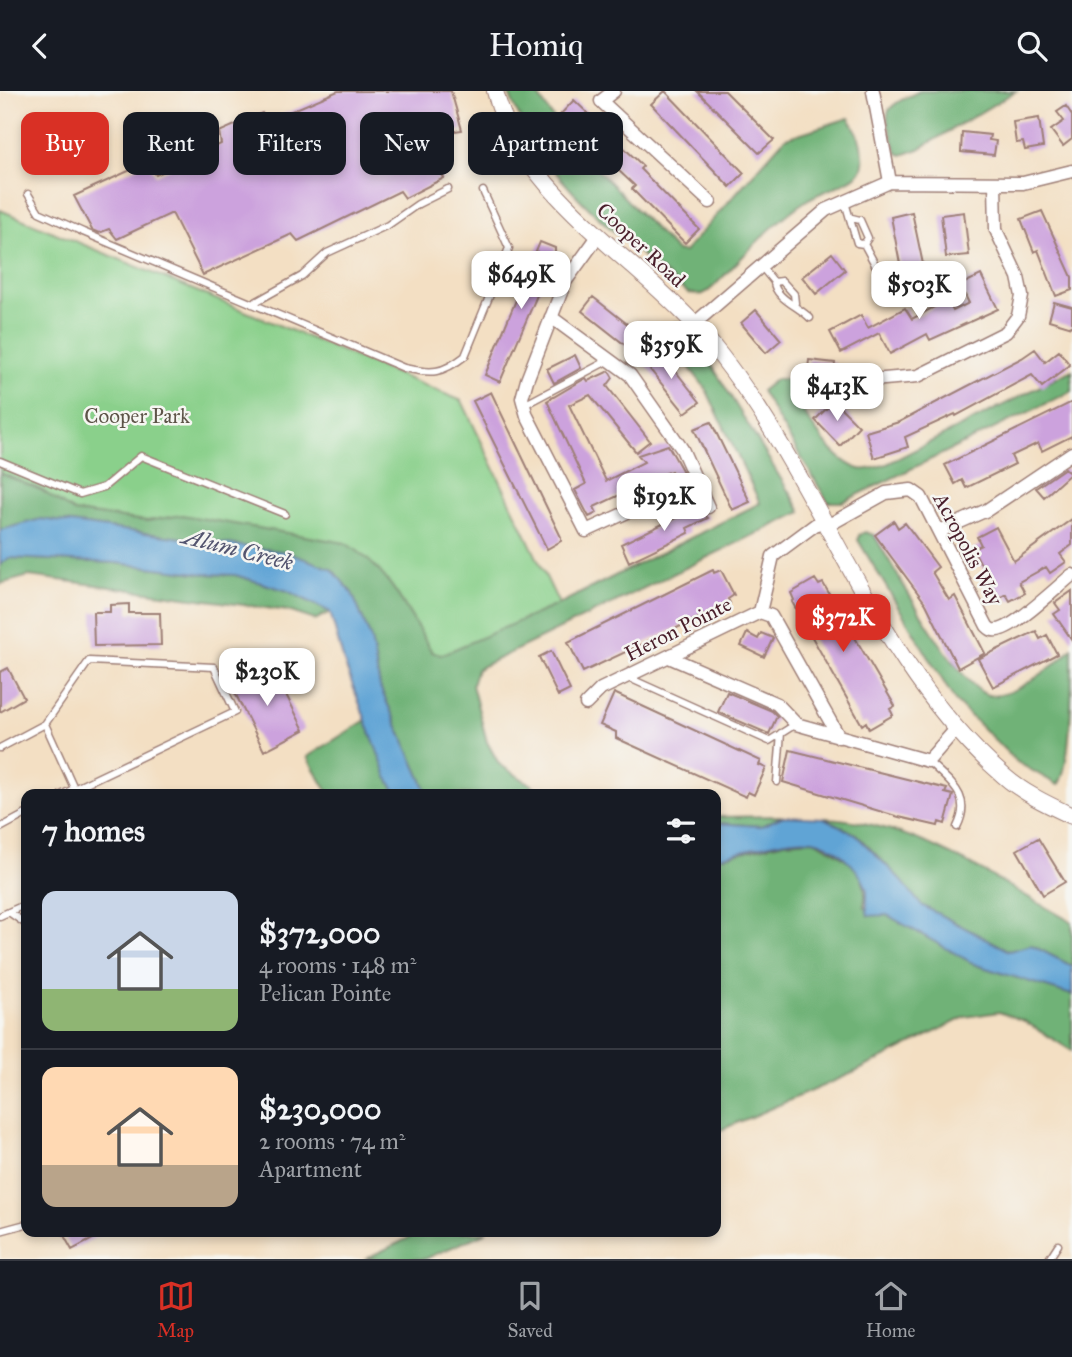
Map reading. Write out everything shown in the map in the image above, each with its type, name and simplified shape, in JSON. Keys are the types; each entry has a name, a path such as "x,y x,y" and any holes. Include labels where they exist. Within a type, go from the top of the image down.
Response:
{"street":[{"name":"Cooper Road","path":"495,91 509,125 538,173 599,235 694,324 744,387 896,646 943,716 1005,777 1072,816"},
{"path":"614,91 601,101 710,202"},
{"path":"873,91 890,182"},
{"path":"694,324 826,210 890,182 1023,183 1072,171"},
{"path":"873,380 918,376 1006,332 1018,316 1022,296 1018,277 996,230 995,183"},
{"path":"599,235 565,282 527,380 522,398 524,406 586,531 695,481"},
{"path":"551,317 630,375 682,449 708,507"},
{"path":"940,531 987,510 1072,453"},
{"name":"Acropolis Way","path":"825,523 886,493 911,489 921,497 940,531 986,627 998,631 1072,575"},
{"name":"Heron Pointe","path":"586,704 601,689 760,612 773,556 825,523"},
{"path":"760,612 771,616 839,737"},
{"path":"669,657 777,704 796,724 928,761 956,729"}],"lane":[{"path":"252,303 302,276 327,253 388,225 418,204 448,189"},
{"path":"28,194 39,212 404,368 432,374 453,365 465,356 509,248 484,191"},
{"path":"845,202 852,218 850,227 857,243 864,244"},
{"path":"852,218 860,220 867,236 864,244 878,270"},
{"path":"760,265 774,282 775,290 786,301 795,303 810,319"},
{"path":"774,282 782,281 794,294 795,303"},
{"path":"524,406 609,360"},
{"path":"0,461 80,494 104,487 141,456 285,514"},
{"path":"0,748 46,724 89,661 214,667 234,712 74,788 46,724"},
{"path":"627,677 769,741 796,724"},
{"path":"777,782 782,733"},
{"path":"928,761 963,800 965,812 957,827"},
{"path":"0,828 21,817"},
{"path":"0,916 21,906"},
{"path":"9,912 21,920"},
{"path":"0,1231 21,1225"},
{"path":"1048,1259 1058,1245"}],"green space":[{"path":"508,91 535,91 549,112 517,112"},
{"path":"920,91 1016,91 919,149 902,155 897,153 889,128 888,113 897,103"},
{"path":"849,118 863,153 859,173 793,210 768,231 709,291 701,295 688,293 609,227 558,175 603,175 676,251 684,252 785,138"},
{"name":"Cooper Park","path":"0,210 462,401 559,604 790,491 801,512 398,707 324,578 0,553"},
{"path":"678,322 713,367 801,512 477,669 472,685 487,742 499,764 538,789 426,789 380,687 371,639 352,593 332,569 286,552 41,519 0,530 0,473 41,490 74,512 147,521 182,515 345,543 373,564 385,577 432,652 441,655 559,604 760,503 706,389 669,341 668,325"},
{"path":"1072,370 1072,391 843,502 828,502 761,391 776,379 785,379 816,431 827,444 849,464 866,469 887,464"},
{"path":"865,532 874,535 942,646 972,684 985,694 994,696 1018,688 1044,672 1072,648 1069,742 1063,775 1058,785 1017,762 955,701 858,540 859,535"},
{"path":"8,558 116,563 235,575 288,591 330,612 315,620 288,611 29,576 0,584 0,565"},
{"path":"366,720 395,789 326,789 307,757"},
{"path":"784,816 761,826 721,823 721,817"},
{"path":"824,818 857,822 922,841 983,871 1072,922 1072,966 1031,945 1009,951 921,905 902,881 856,834"},
{"path":"814,840 844,858 859,873 863,882 864,906 887,915 976,965 1072,995 1072,1051 1024,1021 999,1012 965,1017 855,1072 721,1130 721,857 785,842"},
{"path":"411,1237 476,1237 425,1259 365,1259"}],"water":[{"name":"Alum Creek","path":"41,519 286,552 332,569 352,593 371,639 380,687 426,789 394,789 387,777 344,662 330,612 288,591 235,575 116,563 9,558 0,565 0,530"},
{"path":"784,816 824,818 855,834 902,881 921,905 1009,951 1031,945 1072,966 1072,995 976,965 887,915 868,916 867,892 862,878 844,857 821,842 791,840 721,857 721,823 761,826"}],"building":[{"path":"338,91 451,91 462,130 454,131 454,112 360,112 360,175 442,175 444,178 405,198 400,191 298,241 292,234 203,275 172,213 117,239 109,229 99,233 92,230 74,196 123,173 219,175 219,132 233,126 233,175 346,175 346,112 289,112"},
{"path":"665,91 744,173 730,187 651,104"},
{"path":"697,91 725,91 774,140 759,153"},
{"path":"574,100 587,112 563,112"},
{"path":"1066,106 1072,115 1072,139 1063,146 1051,130 1064,121 1057,112"},
{"path":"1039,118 1043,147 1025,150 1023,142 1016,143 1013,122"},
{"path":"962,132 990,135 989,140 996,141 994,155 961,152"},
{"path":"623,147 643,166 640,169 699,229 685,243 632,189 635,186 623,175"},
{"path":"1042,211 1072,277 1072,290 1056,296 1038,250 1034,252 1021,219"},
{"path":"912,212 924,269 902,274 891,217"},
{"path":"964,212 969,255 946,257 941,215"},
{"path":"540,242 555,248 555,253 500,382 485,375"},
{"path":"832,253 845,270 816,294 802,277"},
{"path":"981,275 998,309 930,340 927,334 890,354 879,333 841,353 830,332 861,315 868,328 905,308 912,319 947,300 953,311 969,303 960,285"},
{"path":"593,297 645,338 634,352 582,311"},
{"path":"1054,302 1072,307 1072,327 1049,320"},
{"path":"756,310 781,340 766,353 741,323"},
{"path":"658,349 700,402 685,413 643,361"},
{"path":"1035,349 1045,362 1059,351 1070,365 1042,387 1032,375 956,416 955,414 905,437 908,447 874,458 866,432 899,422"},
{"path":"575,355 581,368 554,383 547,369"},
{"path":"809,360 835,363 831,398 805,395"},
{"path":"609,371 613,378 607,386 650,441 636,452 590,395 569,405 606,481 644,462 638,455 668,445 683,472 674,476 671,471 594,507 597,513 589,517 575,490 586,484 547,401 586,378 588,381"},
{"path":"491,392 561,537 561,541 547,549 473,401"},
{"path":"834,401 859,426 840,446 815,420"},
{"path":"1072,402 1072,436 1042,451 1038,443 1011,456 1015,464 966,488 962,480 955,484 945,465"},
{"path":"711,422 750,502 732,510 694,429"},
{"path":"1065,468 1070,474 1044,497 1036,488"},
{"path":"693,496 700,511 708,518 687,528 689,533 629,562 621,544 690,511 685,500"},
{"path":"1072,519 1072,545 1060,554 1066,562 1050,573 1046,567 1019,582 1025,593 1010,601 1006,594 999,598 973,549 981,545 977,537 996,527 1014,561"},
{"path":"894,521 898,528 905,523 938,567 932,572 949,600 955,596 985,653 958,668 926,604 875,535"},
{"path":"713,570 714,573 721,570 734,595 728,599 730,603 583,672 568,642"},
{"path":"815,579 819,585 823,583 895,706 890,709 893,715 869,729 866,722 862,725 792,602 794,600 791,593"},
{"path":"1072,591 1072,640 1054,614 1060,610 1055,603"},
{"path":"129,604 129,613 160,613 161,645 94,646 93,612 110,612 110,605"},
{"path":"1036,631 1040,639 1047,635 1057,654 993,687 978,659"},
{"path":"747,633 758,639 761,633 773,638 764,657 741,646"},
{"path":"551,651 570,690 558,696 539,657"},
{"path":"271,665 304,730 264,751 231,685"},
{"path":"8,668 24,698 0,712 0,672"},
{"path":"727,692 772,711 777,716 769,734 718,712"},
{"path":"614,693 761,761 759,765 766,768 754,795 748,792 746,797 616,738 616,732 600,725"},
{"path":"790,750 947,789 945,793 953,795 945,824 939,822 938,826 899,817 783,782"},
{"path":"1038,838 1065,882 1043,895 1017,850"},
{"path":"65,1237 97,1237 72,1250"}]}
